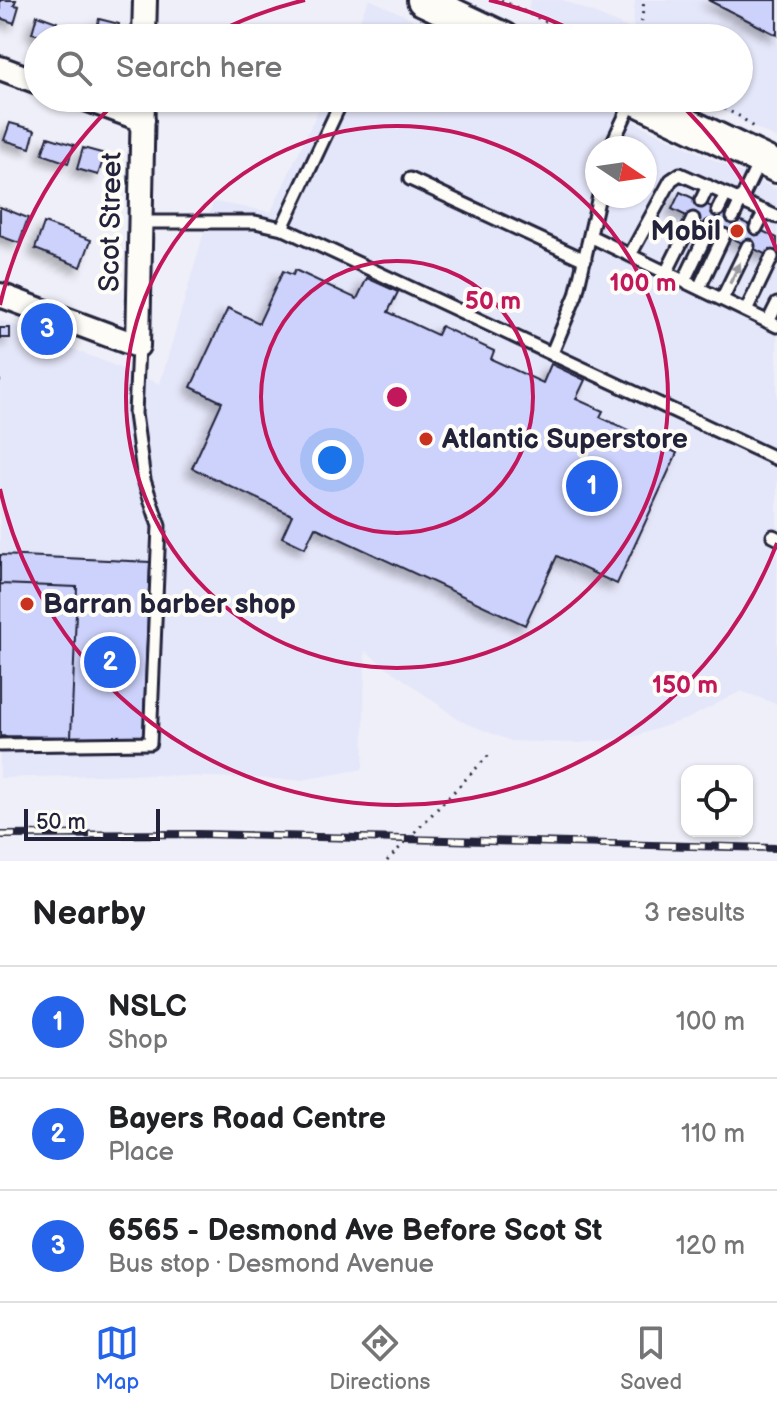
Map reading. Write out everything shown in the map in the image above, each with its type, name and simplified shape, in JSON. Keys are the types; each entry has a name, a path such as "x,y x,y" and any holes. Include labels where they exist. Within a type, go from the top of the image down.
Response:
{"main road":[{"path":"423,0 474,24"},
{"path":"667,112 765,152"}],"street":[{"path":"144,24 145,0"},
{"path":"0,68 24,77"},
{"name":"Scot Street","path":"138,346 143,112"},
{"path":"0,295 138,346"}],"lane":[{"path":"282,228 336,112"},
{"path":"616,136 627,112"},
{"path":"733,217 765,152"},
{"path":"630,255 671,180 680,174 777,217"},
{"path":"410,179 585,260"},
{"path":"701,201 708,186"},
{"path":"718,210 726,194"},
{"path":"552,353 576,295 596,208"},
{"path":"756,228 765,211"},
{"path":"666,273 693,219"},
{"path":"141,222 255,222 282,228 777,459"},
{"path":"684,281 710,227"},
{"path":"699,288 724,235"},
{"path":"590,236 773,324 777,304"},
{"path":"722,299 748,246"},
{"path":"746,311 772,257"},
{"path":"0,745 150,743 159,526 144,480 135,414 138,346"}],"path":[{"path":"501,0 550,24"},
{"path":"641,24 644,0"},
{"path":"731,112 741,117 765,152"},
{"path":"387,861 490,754"}],"shaded area":[{"path":"371,0 423,24 358,24"},
{"path":"531,0 563,0 619,24 556,24 528,9"},
{"path":"635,0 777,0 777,139 725,112 753,112 753,24 633,24"},
{"path":"317,112 613,112 777,190 777,704 741,691 689,718 629,738 577,743 511,741 461,721 365,651 363,769 301,780 127,774 0,778 0,320 160,384 213,202 271,212"}],"building":[{"path":"0,0 16,0 14,5 19,6 14,23 0,18"},
{"path":"708,0 777,0 777,35"},
{"path":"37,15 57,22 56,24 34,24"},
{"path":"99,19 119,24 98,24"},
{"path":"10,123 35,130 30,148 4,140"},
{"path":"48,137 74,145 68,163 42,154"},
{"path":"83,148 105,154 98,175 77,169"},
{"path":"680,192 777,238 777,260 672,209"},
{"path":"0,207 28,218 19,243 0,236"},
{"path":"44,223 91,240 81,267 35,249"},
{"name":"Atlantic Superstore","path":"295,270 357,299 367,278 398,292 388,312 437,335 441,326 494,351 491,359 543,383 551,364 585,380 576,399 603,411 600,417 677,453 617,584 557,556 525,625 315,527 305,548 282,537 292,515 192,468 222,402 191,387 228,308 259,323 283,271 293,275"},
{"path":"0,328 10,328 10,338 0,338"},
{"path":"0,555 150,562 143,740 71,737 77,587 0,584"},
{"path":"0,584 77,587 71,737 0,736"}],"railway":[{"path":"0,835 198,834 777,848"}],"place":[{"name":"Mobil","path":"737,231"},
{"name":"6565 - Desmond Ave Before Scot St","path":"47,329"},
{"name":"Atlantic Superstore","path":"426,439"},
{"name":"NSLC","path":"592,486"},
{"name":"Barran barber shop","path":"27,604"},
{"name":"Bayers Road Centre","path":"110,662"}]}
